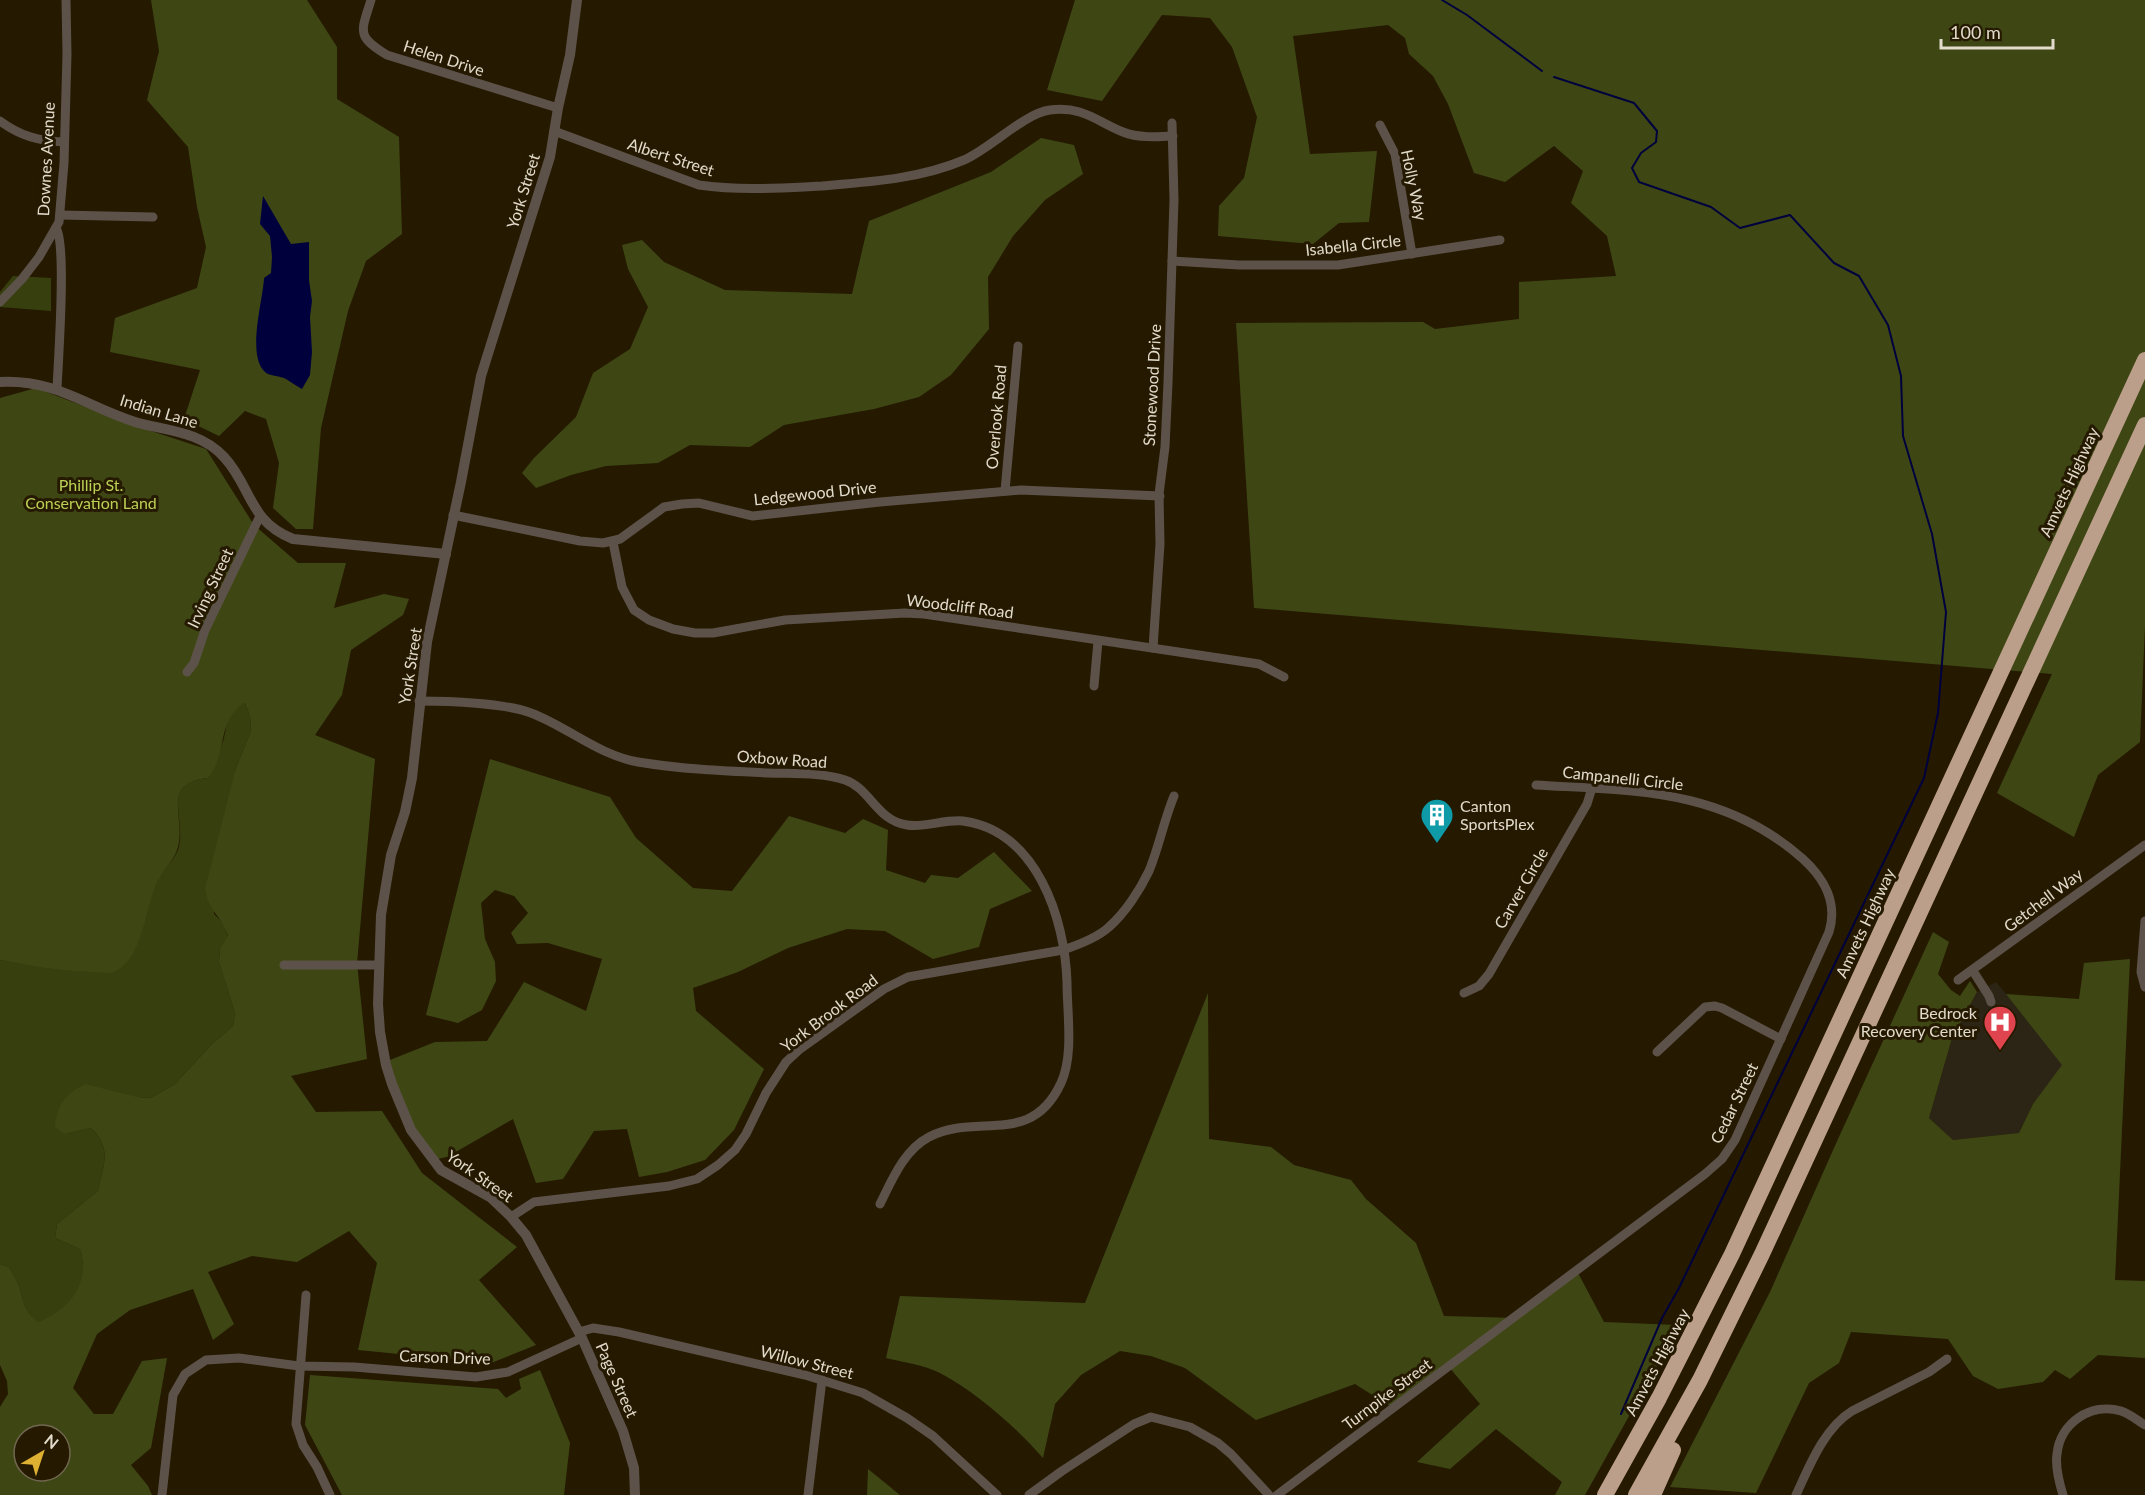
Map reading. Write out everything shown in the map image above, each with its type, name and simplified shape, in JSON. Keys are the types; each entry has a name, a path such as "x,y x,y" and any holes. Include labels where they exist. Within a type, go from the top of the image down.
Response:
{"highway":[{"name":"Amvets Highway","path":"1607,1490 1664,1390 1732,1254 2145,360"},
{"path":"1653,1495 1727,1325 2145,425"},
{"path":"1636,1495 1674,1428 1727,1325"}],"street":[{"name":"Downes Avenue","path":"57,389 61,240 56,228 60,214 64,142 66,0"},
{"name":"Helen Drive","path":"370,0 362,27 364,37 371,45 387,55 558,108"},
{"name":"York Street","path":"554,1284 526,1235 511,1217 490,1197 441,1170 421,1146 411,1130 392,1084 383,1051 378,1012 381,915 391,855 405,812 412,778 427,642 481,376 550,157 570,55 577,0"},
{"name":"Albert Street","path":"554,131 699,185 759,189 885,181 937,171 967,159 1034,115 1051,110 1084,112 1125,133 1151,137 1173,136"},
{"path":"0,121 15,132 36,139 64,142"},
{"name":"Stonewood Drive","path":"1153,648 1168,383 1174,200 1172,123"},
{"name":"Holly Way","path":"1380,124 1395,154 1412,254"},
{"path":"60,214 153,217"},
{"path":"0,302 39,257 56,228"},
{"name":"Isabella Circle","path":"1172,261 1338,265 1500,240"},
{"name":"Overlook Road","path":"1005,491 1018,346"},
{"name":"Indian Lane","path":"0,382 29,383 57,389 124,418 189,434 224,457 260,516 277,532 292,539 446,554"},
{"name":"Ledgewood Drive","path":"613,542 637,529 652,514 664,507 682,504 699,503 753,516 1021,490 1160,496"},
{"path":"453,515 580,541 613,542"},
{"name":"Irving Street","path":"187,672 194,663 205,630 260,516"},
{"name":"Woodcliff Road","path":"613,542 622,587 634,610 649,620 673,629 695,633 731,631 785,620 905,613 943,616 1259,664 1284,677"},
{"path":"1094,686 1098,640"},
{"name":"Oxbow Road","path":"419,701 496,706 529,712 598,749 614,756 636,761 845,779 857,786 887,818 908,826 962,821 986,828 1007,840 1025,856 1042,881 1056,915 1063,950 1066,972 1068,1060 1062,1082 1049,1102 1034,1117 1013,1124 948,1130 927,1138 911,1152 897,1171 880,1204"},
{"name":"Campanelli Circle","path":"1536,785 1680,797 1712,806 1750,822 1777,839 1815,871 1828,893 1832,918"},
{"name":"Carver Circle","path":"1464,993 1479,986 1489,974 1589,801 1592,788"},
{"name":"York Brook Road","path":"511,1217 534,1202 669,1185 697,1179 718,1166 735,1150 786,1062 800,1049 884,988 908,977 1063,950 1080,944 1108,928 1129,905 1149,871 1174,796"},
{"name":"Getchell Way","path":"1958,980 2145,845"},
{"name":"Cedar Street","path":"1515,1318 1706,1174 1722,1159 1735,1140 1827,936 1832,918"},
{"path":"2145,921 2141,972 2145,987"},
{"path":"284,965 379,965"},
{"path":"1973,971 1991,1002"},
{"path":"1657,1052 1702,1010 1712,1006 1722,1008 1780,1039"},
{"name":"Page Street","path":"554,1284 580,1335 628,1444 635,1474 635,1495"},
{"path":"306,1294 299,1366 297,1433 330,1495"},
{"name":"Turnpike Street","path":"1277,1495 1515,1318"},
{"name":"Willow Street","path":"580,1335 590,1328 604,1329 822,1380 863,1393 915,1423 942,1444 997,1495"},
{"name":"Carson Drive","path":"162,1495 175,1389 185,1374 199,1363 216,1358 239,1358 299,1366 354,1367 476,1377 493,1376 508,1372 580,1335"},
{"path":"1796,1495 1819,1450 1845,1416 1929,1372 1947,1359"},
{"path":"808,1495 822,1380"},
{"path":"2063,1495 2057,1454 2063,1435 2072,1423 2090,1412 2115,1410 2128,1414 2145,1425"},
{"path":"1029,1495 1134,1424 1151,1417 1191,1427 1218,1443 1269,1495"}],"shaded area":[{"path":"263,196 291,244 309,242 312,352 310,375 302,389 283,378 266,373 259,363 257,326 264,278 271,273 272,257 270,236 260,224"},
{"name":"Bedrock Recovery Center","path":"1996,982 2063,1065 2033,1104 2019,1133 1953,1140 1929,1118 1952,1038 1977,992"}],"green space":[{"path":"151,0 307,0 337,47 337,99 399,137 402,234 366,261 348,311 321,428 313,529 296,529 273,508 279,463 266,419 245,411 219,436 184,419 200,370 110,352 115,318 197,288 206,247 188,147 147,100 159,51"},
{"path":"1075,0 2145,0 2145,626 2140,742 2098,775 2074,837 1997,793 2052,674 1254,608 1236,323 1423,322 1435,329 1519,319 1519,282 1616,276 1607,236 1571,203 1583,171 1554,146 1505,182 1474,173 1448,104 1433,76 1409,54 1405,38 1388,25 1293,36 1310,154 1377,151 1369,222 1339,223 1313,244 1218,236 1219,206 1244,178 1257,117 1232,47 1210,18 1162,15 1102,101 1047,90"},
{"path":"1041,138 1074,145 1083,174 1045,200 1013,236 988,277 989,329 951,375 919,397 874,409 784,425 750,447 690,445 658,463 606,466 571,475 536,488 522,473 576,417 593,373 630,349 648,307 628,269 622,245 642,240 664,262 725,290 852,294 869,221 991,172"},
{"path":"13,276 51,278 51,311 0,307 0,292"},
{"name":"Phillip St. Conservation Land","path":"36,388 133,425 206,449 254,525 298,563 346,563 334,608 384,594 409,599 403,615 351,650 342,695 315,735 375,759 357,963 367,1059 291,1076 316,1112 382,1111 422,1173 517,1247 479,1280 536,1345 491,1363 358,1350 377,1263 349,1231 297,1262 252,1256 208,1272 234,1324 213,1340 193,1289 130,1310 97,1334 73,1388 94,1414 113,1414 142,1361 167,1358 151,1448 131,1465 148,1486 152,1495 0,1495 0,1407 8,1394 7,1381 0,1365 0,1264 9,1267 26,1307 38,1322 59,1311 68,1303 80,1284 83,1261 80,1249 55,1238 57,1224 98,1191 104,1165 102,1143 91,1128 65,1134 55,1127 60,1106 67,1096 85,1084 150,1098 174,1085 211,1045 233,1026 235,1013 219,962 220,948 228,936 209,903 205,889 236,768 251,731 250,716 245,703 230,719 218,758 208,778 193,781 184,787 179,795 177,850 158,880 136,947 122,967 113,972 102,973 56,969 0,960 0,398"},
{"path":"245,703 250,716 251,731 236,768 214,914 224,924 228,937 220,948 219,962 235,1013 233,1026 211,1045 174,1085 150,1098 137,1097 65,1134 91,1128 102,1143 104,1165 98,1191 57,1224 55,1238 80,1249 83,1273 80,1284 75,1294 60,1311 38,1323 26,1308 18,1284 9,1267 0,1264 0,960 95,972 111,972 123,965 141,933 156,884 178,850 179,795 184,787 193,781 208,778 220,751 227,722 232,713"},
{"path":"490,759 610,797 636,838 693,888 732,891 789,816 845,833 863,819 888,830 886,870 925,883 931,875 958,878 994,852 1032,891 990,909 979,947 933,959 885,931 847,929 788,948 738,972 693,988 696,1011 764,1069 734,1130 705,1160 667,1172 639,1177 627,1129 594,1131 563,1179 536,1183 513,1119 447,1157 432,1160 421,1146 385,1062 435,1042 487,1041 524,982 586,1011 602,959 548,943 517,944 511,933 528,913 514,896 495,890 481,903 485,939 495,962 496,981 482,1010 458,1023 426,1015"},
{"path":"1933,932 1949,942 1938,974 1951,990 1960,996 1970,981 1977,992 1952,1038 1929,1118 1953,1140 2019,1133 2033,1104 2062,1065 2006,994 2079,999 2084,963 2130,959 2115,1280 2145,1281 2145,1358 2098,1355 2070,1379 2055,1370 2043,1382 1998,1389 1973,1376 1948,1339 1851,1332 1839,1363 1809,1383 1756,1493 1670,1487 1770,1292"},
{"path":"1208,993 1209,1139 1271,1147 1294,1165 1351,1180 1366,1199 1416,1243 1444,1316 1515,1318 1577,1271 1604,1322 1676,1325 1672,1339 1585,1495 1555,1495 1562,1482 1496,1429 1450,1469 1417,1462 1480,1404 1449,1367 1393,1408 1355,1384 1256,1420 1185,1368 1151,1356 1120,1351 1081,1375 1055,1404 1043,1458 995,1411 954,1381 927,1368 886,1358 900,1296 1085,1303"},
{"path":"540,1370 570,1443 564,1495 342,1495 305,1425 310,1375 498,1389 506,1398 521,1389 519,1379"},
{"path":"868,1469 900,1495 867,1495"}],"waterway":[{"path":"1442,0 1467,15 1542,71"},
{"path":"1554,77 1634,103 1657,131 1656,142 1641,153 1632,168 1639,182 1711,207 1740,228 1790,215 1834,263 1859,276 1888,325 1901,376 1903,436 1932,534 1946,612 1938,713 1924,778 1679,1288 1662,1318 1621,1414"}],"place":[{"name":"Canton SportsPlex","path":"1437,844"},
{"name":"Bedrock Recovery Center","path":"2000,1051"}]}
